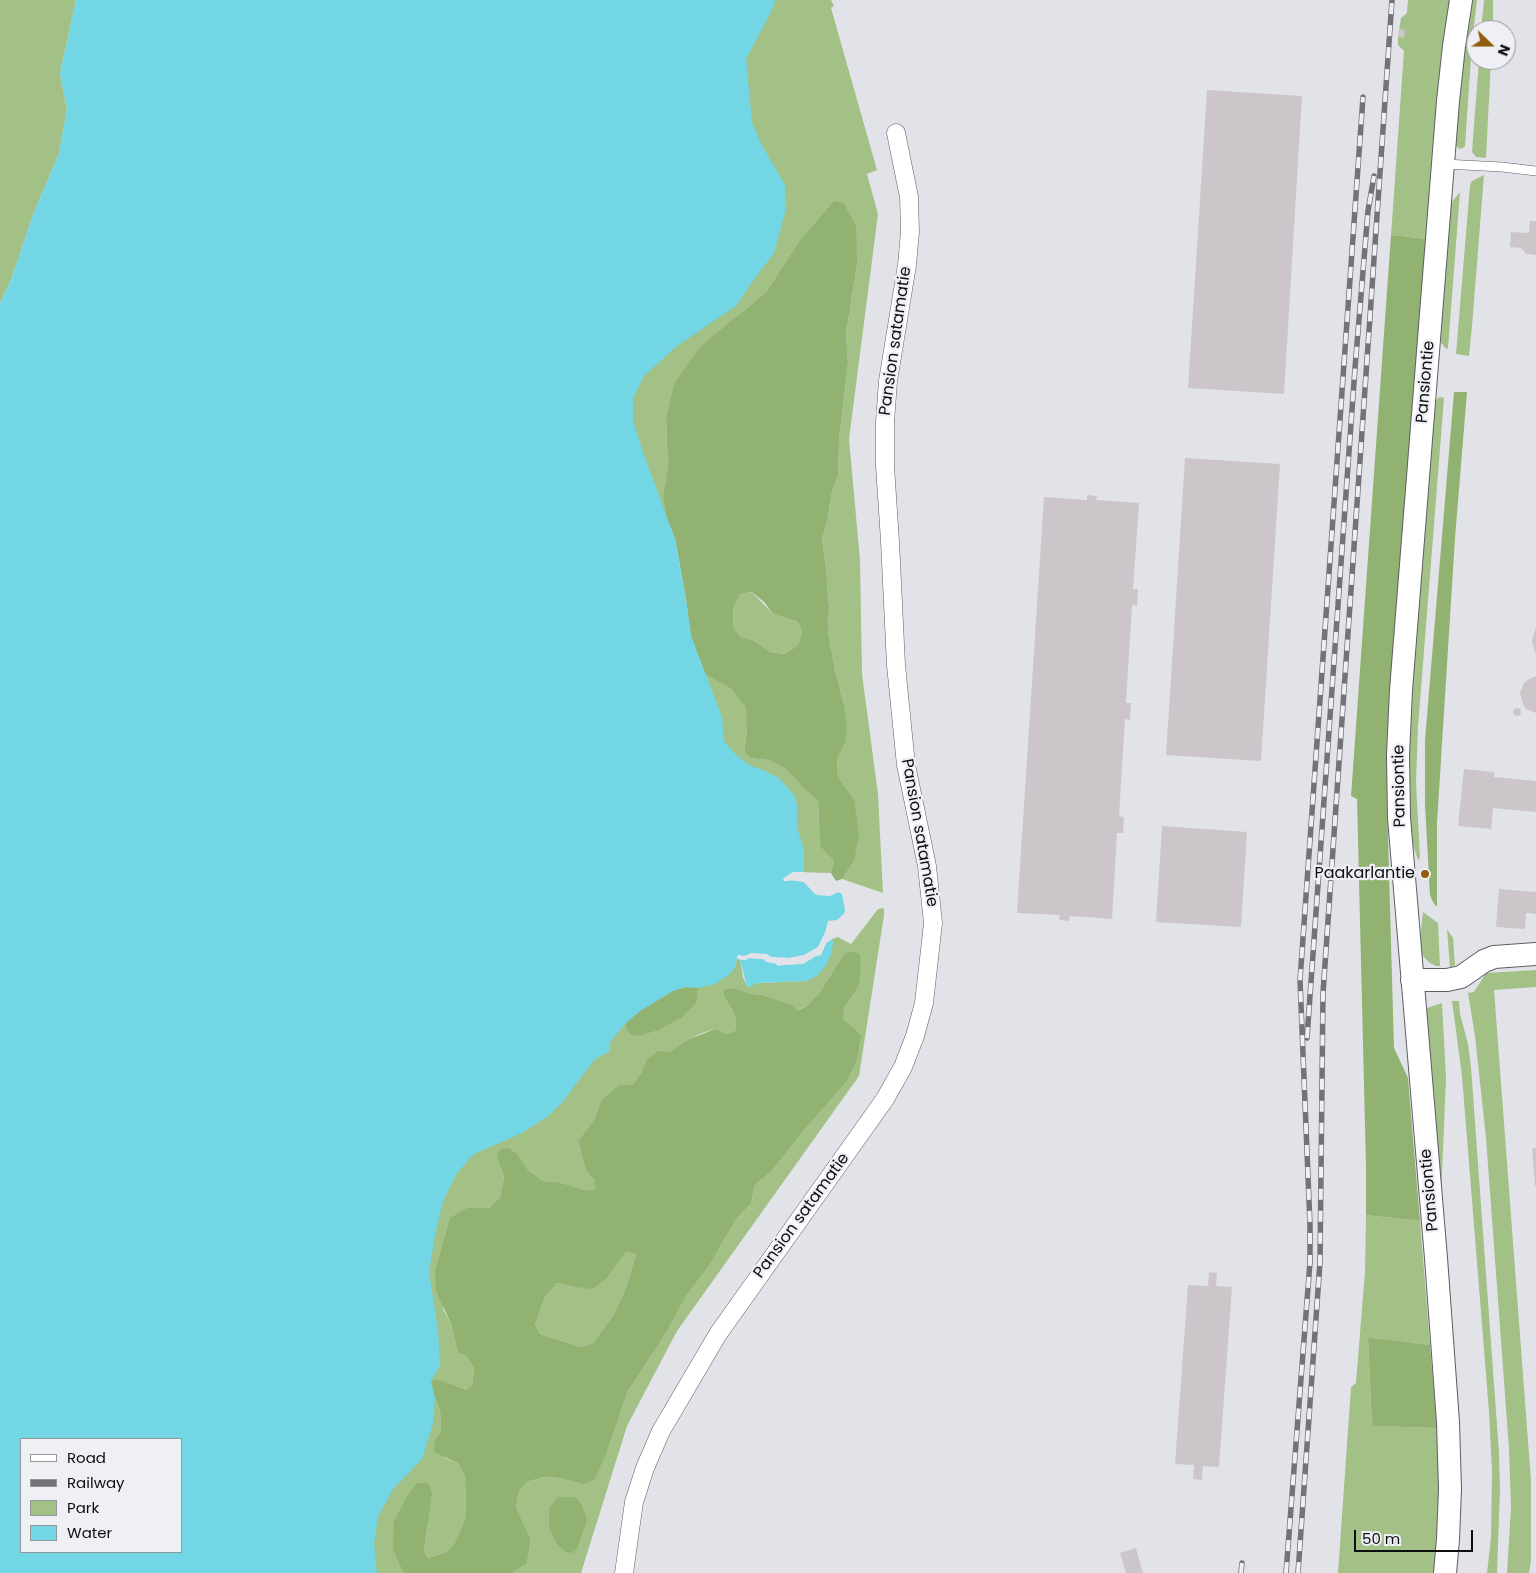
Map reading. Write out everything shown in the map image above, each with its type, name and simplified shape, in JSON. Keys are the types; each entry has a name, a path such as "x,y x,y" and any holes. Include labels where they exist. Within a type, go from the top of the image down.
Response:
{"street":[{"name":"Pansiontie","path":"1445,1573 1450,1489 1448,1422 1399,818 1398,755 1400,690 1443,164 1454,46 1461,0"},
{"name":"Pansion satamatie","path":"624,1573 634,1502 645,1468 661,1431 718,1334 885,1099 903,1067 915,1036 924,1003 933,923 927,866 905,756 896,665 885,466 885,422 888,381 907,265 910,232 908,196 896,133"},
{"path":"1412,980 1447,980 1461,976 1484,961 1494,957 1536,954"}],"lane":[{"path":"1443,164 1536,171"}],"green space":[{"path":"0,0 76,0 60,74 67,109 59,153 33,215 11,280 0,303"},
{"path":"754,0 831,0 834,6 831,8 877,170 867,174 878,214 849,439 860,560 862,674 878,794 883,893 842,879 854,861 854,799 838,777 837,760 844,745 844,705 828,632 829,607 822,539 832,492 838,476 839,440 848,363 846,334 857,265 798,243 766,292 736,317 666,419 668,468 663,494 685,593 691,636 705,674 731,689 747,707 744,752 751,758 768,760 786,769 818,801 820,845 834,861 831,873 793,872 737,805 616,374 724,120"},
{"path":"1408,0 1451,0 1428,239 1391,235 1404,51 1398,45 1398,37 1401,18 1407,13"},
{"path":"1469,0 1477,0 1475,20 1467,20"},
{"path":"1484,0 1493,0 1493,20 1482,20"},
{"path":"1466,25 1466,70 1470,70 1465,146 1460,149 1455,145"},
{"path":"1478,70 1490,70 1486,158 1476,157 1472,152"},
{"path":"1484,175 1469,356 1456,354 1470,185 1472,181"},
{"path":"1460,192 1448,348 1446,349 1439,340 1451,203"},
{"path":"834,201 844,204 856,226 857,265 846,334 848,363 839,440 838,476 832,492 822,539 829,607 828,632 844,705 847,729 844,745 837,760 838,777 854,799 859,836 854,861 842,879 836,881 831,873 834,861 820,846 818,801 786,769 768,760 751,758 744,752 747,729 746,707 731,689 705,674 691,636 675,539 666,516 663,494 668,468 666,419 674,384 700,347 766,292 798,243","holes":["752,592 764,602 773,614 798,622 802,632 798,645 785,654 770,652 753,640 741,637 734,630 733,609 740,594"]},
{"path":"1391,235 1428,239 1388,753 1387,802 1394,1048 1408,1078 1420,1221 1366,1215 1357,799 1351,796"},
{"path":"1454,392 1467,392 1455,538 1437,823 1437,907 1430,895 1425,805 1425,740"},
{"path":"1439,397 1444,398 1418,727 1416,782 1420,858 1418,860 1411,839 1409,752 1434,402"},
{"path":"752,592 773,614 798,622 802,632 798,645 785,654 770,652 753,640 741,637 734,631 733,609 740,594"},
{"path":"884,908 859,1076 677,1331 627,1426 581,1573 513,1573 527,1563 531,1539 516,1507 519,1491 527,1482 544,1477 559,1478 583,1484 607,1452 628,1391 666,1333 687,1295 709,1266 737,1218 751,1204 755,1185 772,1171 800,1135 847,1081 853,1027 843,1019 845,1006 858,988 844,954 819,993 807,1006 797,1010 790,1004 734,988 724,997 732,1009 736,1020 736,1030 728,1034 715,1029 702,1033 687,1040 670,1053 646,1060 641,1073 632,1085 601,1101 595,1118 578,1141 586,1171 595,1181 595,1189 587,1192 558,1182 543,1181 528,1170 516,1154 500,1166 504,1177 500,1197 489,1208 467,1208 443,1309 451,1324 458,1353 466,1356 474,1368 472,1385 466,1390 447,1382 435,1398 440,1410 441,1430 434,1442 444,1457 458,1463 465,1476 466,1517 454,1544 447,1552 428,1558 424,1551 428,1522 393,1550 403,1573 341,1573 401,1228 573,1038 737,959 740,959 743,977 749,987 756,983 806,981 833,942 832,939 838,937 851,944 878,909"},
{"path":"1423,912 1438,923 1440,966 1430,963 1419,949"},
{"path":"1447,929 1453,938 1455,965 1450,967"},
{"path":"853,951 860,955 861,969 858,988 845,1006 843,1019 861,1036 857,1059 847,1081 800,1135 772,1171 755,1185 751,1204 737,1218 709,1266 687,1295 666,1333 628,1391 607,1452 594,1480 583,1484 559,1478 544,1477 527,1482 519,1491 516,1507 531,1539 527,1563 513,1573 403,1573 393,1550 394,1521 406,1498 417,1483 428,1483 432,1493 424,1551 428,1558 447,1552 454,1544 466,1517 465,1476 458,1463 434,1452 434,1442 441,1430 440,1410 431,1381 447,1382 466,1390 472,1385 474,1368 466,1356 458,1353 451,1324 436,1291 435,1272 450,1218 467,1208 489,1208 500,1197 504,1177 497,1154 501,1149 508,1148 517,1154 528,1170 543,1181 558,1182 587,1191 595,1189 595,1181 586,1171 578,1141 595,1118 601,1101 619,1085 632,1085 641,1073 646,1060 658,1051 670,1052 687,1040 715,1029 728,1034 736,1030 736,1020 732,1009 724,997 724,990 734,988 752,994 763,995 790,1004 798,1010 807,1006 819,993 844,954","holes":["626,1251 636,1254 626,1288 614,1314 593,1343 581,1347 540,1334 535,1325 545,1297 557,1283 593,1289 608,1277"]},
{"path":"1536,970 1536,987 1494,990 1531,1481 1531,1560 1529,1573 1507,1573 1511,1507 1509,1449 1486,1138 1475,1036 1468,993 1474,992 1486,973"},
{"path":"686,987 698,988 696,1003 681,1018 658,1030 639,1036 631,1035 627,1030 626,1023 640,1011 673,991"},
{"path":"1452,1001 1459,1001 1471,1067 1499,1453 1500,1490 1497,1573 1487,1573 1491,1538 1492,1471 1489,1412 1462,1076"},
{"path":"1442,1003 1446,1078 1441,1198 1425,1014 1427,1008"},
{"path":"1366,1215 1420,1221 1430,1345 1368,1339 1372,1426 1437,1428 1441,1476 1434,1573 1338,1573 1351,1387 1356,1383 1365,1271"},
{"path":"626,1250 636,1254 626,1288 614,1314 593,1343 581,1347 540,1334 535,1325 545,1297 557,1283 575,1287 608,1277"},
{"path":"1368,1338 1430,1345 1437,1428 1372,1426"},
{"path":"558,1497 575,1497 582,1505 587,1520 577,1549 572,1553 566,1552 557,1544 549,1527 549,1508"}],"water":[{"path":"76,0 775,0 773,8 746,59 752,122 760,142 785,185 786,209 774,253 736,306 677,346 644,376 633,398 633,421 675,539 691,636 722,717 724,741 736,755 751,766 779,778 794,795 797,805 797,827 804,850 804,872 793,872 783,879 804,882 813,892 830,896 838,892 842,894 844,914 837,920 828,921 825,933 818,947 805,955 789,958 752,953 744,956 738,955 735,967 731,973 715,984 698,988 686,987 673,991 640,1011 626,1023 610,1042 610,1051 595,1059 561,1104 547,1117 522,1133 474,1154 457,1173 443,1201 429,1272 438,1330 440,1366 431,1381 435,1398 433,1424 422,1459 394,1488 378,1516 374,1544 377,1573 0,1573 0,303 11,280 33,215 59,153 67,109 60,74"},
{"path":"832,939 832,952 827,964 817,976 806,981 757,983 749,987 746,984 740,959 763,959 767,962 782,965 803,964 821,955 826,943"}],"pier":[{"path":"793,872 806,872 804,875 794,875 787,879 792,877 805,880 817,893 830,893 837,889 843,892 842,894 838,892 830,896 816,895 804,882 784,881 783,879"},
{"path":"825,933 827,935 824,942 830,937 832,939 826,943 821,955 815,956 803,964 796,963 792,965 789,963 778,966 763,959 737,959 738,955 744,956 752,953 789,958 804,955 818,947"}],"building":[{"path":"1399,29 1405,30 1404,38 1398,37"},
{"path":"1207,90 1302,96 1284,394 1188,388"},
{"path":"1530,221 1536,221 1536,255 1526,254 1521,248 1510,247 1511,232 1529,233"},
{"path":"1185,458 1280,464 1261,761 1166,755"},
{"path":"1087,495 1097,496 1096,500 1139,503 1133,589 1138,589 1137,606 1132,605 1126,703 1131,703 1130,720 1125,719 1119,816 1124,817 1123,833 1117,833 1112,919 1070,916 1069,921 1059,920 1060,915 1017,913 1044,497 1087,500"},
{"path":"1536,627 1536,655 1532,641"},
{"path":"1536,676 1536,713 1526,709 1520,693 1524,683"},
{"path":"1517,708 1521,712 1517,716 1513,712"},
{"path":"1464,769 1494,772 1494,777 1536,781 1536,812 1493,808 1491,829 1458,826"},
{"path":"1162,826 1247,832 1241,927 1156,922"},
{"path":"1499,889 1536,892 1536,914 1526,913 1525,929 1496,927"},
{"path":"1536,1148 1536,1186 1535,1186 1532,1149"},
{"path":"1209,1272 1217,1273 1216,1286 1232,1287 1219,1467 1203,1466 1202,1480 1193,1479 1194,1465 1175,1464 1188,1285 1208,1286"},
{"path":"1136,1548 1143,1573 1126,1573 1120,1553"}],"railway":[{"path":"1298,1573 1320,1262 1323,993 1392,0"},
{"path":"1286,1573 1310,1262 1300,980 1363,97"},
{"path":"1307,1038 1355,368 1368,211 1374,176"},
{"path":"1241,1573 1242,1563"}],"place":[{"name":"Paakarlantie","path":"1425,874"}]}
